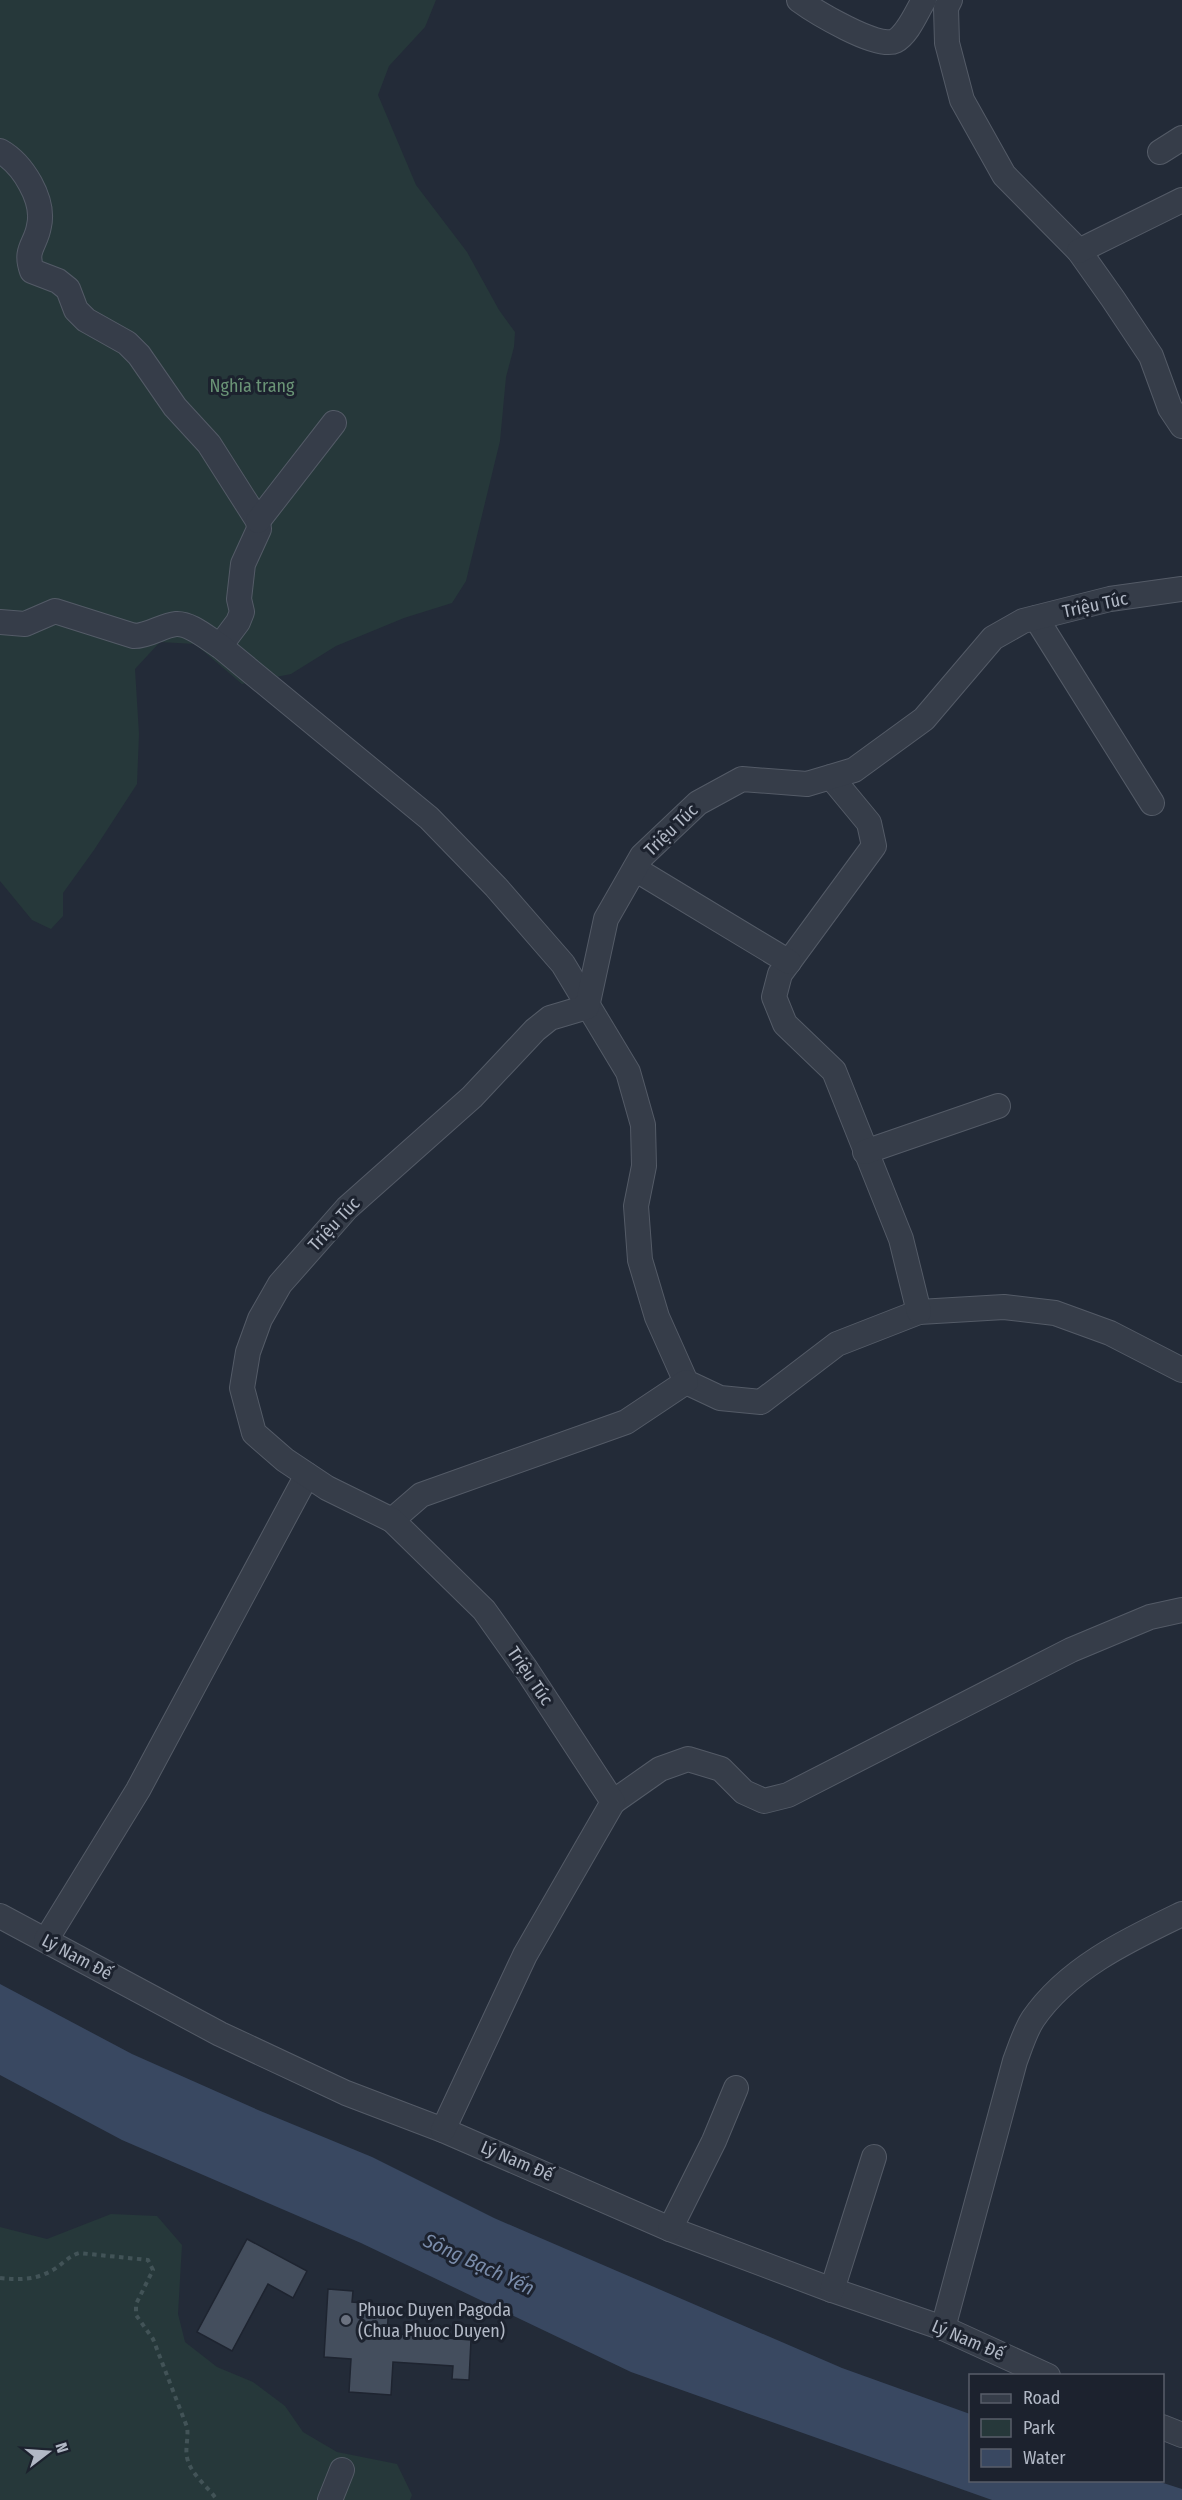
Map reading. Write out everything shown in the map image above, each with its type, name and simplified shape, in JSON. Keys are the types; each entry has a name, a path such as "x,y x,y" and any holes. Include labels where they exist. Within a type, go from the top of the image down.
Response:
{"street":[{"path":"799,0 836,22 879,42 890,43 902,36 924,0"},
{"path":"950,0 946,8 947,43 962,100 1004,175 1079,252 1151,356 1170,408 1182,426"},
{"path":"1160,152 1182,138"},
{"path":"0,151 19,168 36,196 42,213 39,230 30,247 28,260 32,271 58,281 68,289 76,310 86,320 127,343 139,355 175,407 209,444 258,521 259,529 243,564 239,599 242,612 238,622 220,646"},
{"path":"1079,252 1182,200"},
{"path":"258,521 334,423"},
{"name":"Triệu Túc","path":"613,1802 526,1669 484,1610 392,1520 327,1488 285,1460 254,1433 242,1388 248,1352 260,1318 280,1284 347,1208 472,1097 535,1030 550,1018 587,1007 606,920 642,856 698,803 742,779 807,784 854,770 924,719 993,638 1023,621 1110,599 1182,589"},
{"path":"0,622 25,624 55,610 134,636 146,636 177,624 191,628 220,646 429,818 496,887 563,964 628,1072 643,1125 644,1166 636,1206 640,1260 657,1317 686,1382 720,1398 761,1402 837,1344 919,1312 1004,1307 1055,1312 1110,1334 1182,1370"},
{"path":"1036,618 1152,803"},
{"path":"831,777 869,823 874,846 780,974 774,996 785,1024 834,1071 901,1239 919,1312"},
{"path":"634,869 789,962"},
{"path":"865,1152 998,1106"},
{"path":"392,1520 421,1495 626,1422 686,1382"},
{"path":"46,1940 138,1790 307,1475"},
{"path":"443,2130 525,1955 613,1802 660,1769 688,1759 721,1769 744,1792 764,1801 788,1795 1071,1650 1150,1617 1182,1610"},
{"path":"943,2328 1015,2061 1032,2020 1052,1997 1106,1952 1182,1914"},
{"name":"Lý Nam Đế","path":"0,1916 220,2034 346,2093 443,2130 670,2229 832,2290 943,2328 1044,2374"},
{"path":"670,2229 714,2141 736,2088"},
{"path":"832,2290 874,2157"},
{"path":"1164,2428 1182,2435"},
{"path":"330,2500 342,2470"}],"path":[{"path":"0,2278 16,2280 31,2278 53,2270 79,2253 148,2260 153,2270 136,2304 136,2315 153,2339 187,2427 188,2461 217,2500"}],"green space":[{"name":"Nghĩa trang","path":"0,0 436,0 425,27 389,66 378,95 416,185 467,252 499,310 515,332 514,347 506,377 500,441 466,581 452,603 404,618 336,646 291,674 242,684 195,644 160,642 135,669 139,734 137,784 63,893 63,916 51,929 32,920 0,881"},
{"path":"111,2214 157,2216 182,2245 178,2314 185,2342 217,2367 253,2382 285,2406 303,2432 337,2452 397,2464 412,2495 410,2500 0,2500 0,2227 47,2239"}],"water":[{"name":"Sông Bạch Yến","path":"0,1984 132,2054 372,2157 494,2218 842,2368 969,2414 969,2482 1160,2482 1182,2489 1182,2500 992,2500 631,2372 361,2243 122,2140 0,2075"}],"building":[{"path":"247,2239 307,2271 293,2298 268,2284 232,2351 197,2332"},
{"path":"328,2289 353,2291 352,2302 389,2305 387,2333 471,2340 469,2380 452,2379 453,2366 393,2362 391,2395 349,2392 351,2359 324,2357"}],"place":[{"name":"Phuoc Duyen Pagoda (Chua Phuoc Duyen)","path":"346,2320"}]}
